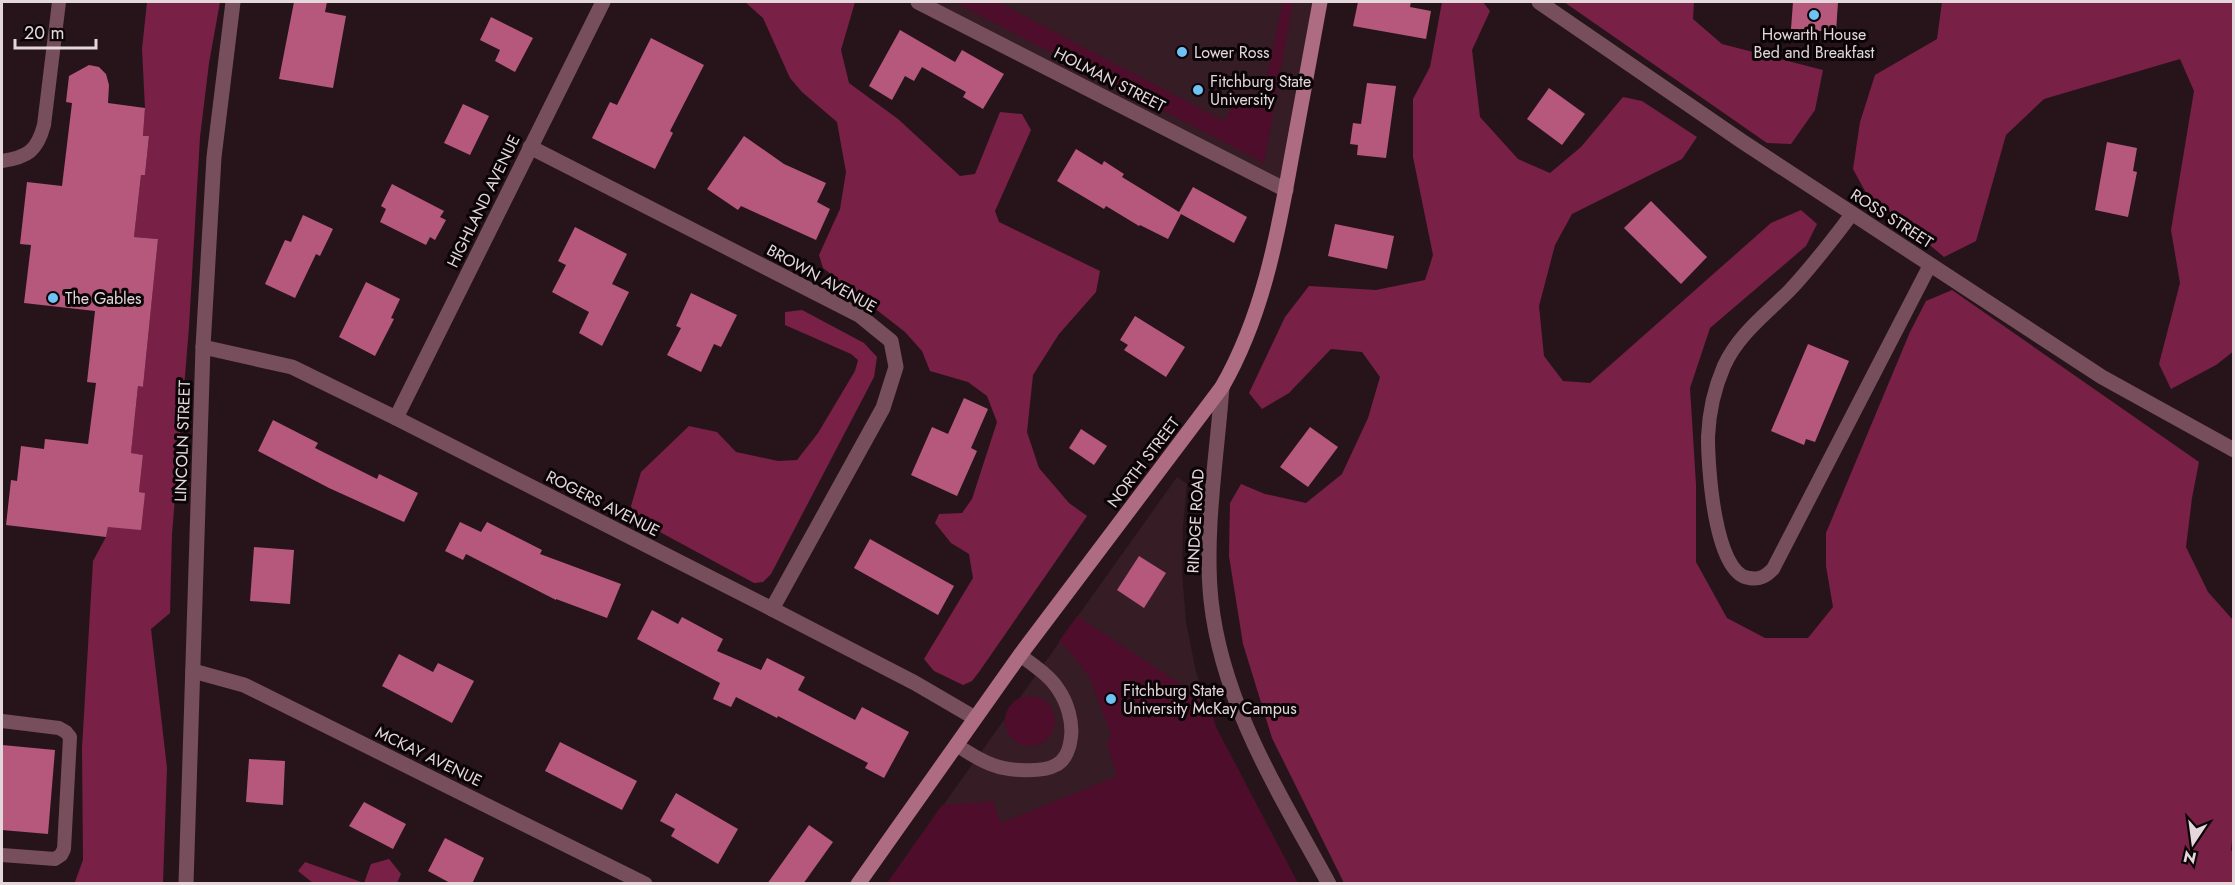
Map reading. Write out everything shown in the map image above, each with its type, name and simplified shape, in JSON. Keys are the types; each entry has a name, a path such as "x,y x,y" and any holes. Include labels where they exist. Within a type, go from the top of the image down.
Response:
{"street":[{"name":"LINCOLN STREET","path":"186,884 203,347 214,157 233,2"},
{"name":"HIGHLAND AVENUE","path":"396,418 603,2"},
{"name":"HOLMAN STREET","path":"918,2 1286,189"},
{"name":"NORTH STREET","path":"858,884 1020,655 1222,387 1239,356 1266,284 1320,2"},
{"name":"ROSS STREET","path":"1539,2 1852,214 2102,377 2234,450"},
{"name":"BROWN AVENUE","path":"530,147 859,315 891,342 896,367 883,408 772,609"},
{"name":"ROGERS AVENUE","path":"203,347 292,367 772,609 915,683 975,718"},
{"name":"RINDGE ROAD","path":"1222,387 1209,547 1211,598 1217,641 1233,693 1257,752 1329,884"},
{"name":"MCKAY AVENUE","path":"193,671 244,685 645,884"}],"lane":[{"path":"2,161 27,154 35,148 41,136 59,2"},
{"path":"1852,214 1790,290 1735,344 1716,386 1711,405 1708,436 1710,470 1717,522 1724,550 1738,574 1747,578 1758,578 1767,575 1773,569 1930,265"},
{"path":"956,745 993,765 1015,770 1055,766 1065,756 1072,732 1066,703 1049,678 1020,655"},
{"path":"2,721 59,728 70,737 64,849 61,855 55,859 2,855"}],"shaded area":[{"path":"147,2 220,2 209,63 200,137 189,327 172,534 170,613 151,629 167,768 163,883 73,884 83,860 82,748 93,561 106,537 108,527 145,493 139,492 143,455 131,453 138,386 143,387 158,239 134,237 141,175 145,175 149,137 143,136 145,108 142,49"},
{"path":"745,2 855,2 841,50 849,83 898,119 960,176 975,174 1000,112 1022,114 1031,130 995,211 999,222 1100,271 1096,292 1059,334 1033,375 1027,432 1039,468 1069,503 1087,516 979,672 972,681 963,685 934,671 924,659 973,578 969,554 951,543 935,523 939,514 962,513 972,499 997,422 987,396 968,382 930,371 922,351 905,332 823,268 819,255 840,209 846,172 837,122 802,92 790,78 763,18"},
{"name":"Fitchburg State University","path":"918,2 1320,2 1286,190"},
{"path":"954,2 998,2 1224,121 1235,102 1260,106 1283,2 1293,2 1264,163"},
{"path":"1442,2 1483,2 1490,11 1472,50 1480,117 1518,159 1550,173 1581,147 1623,97 1642,101 1697,137 1682,159 1572,214 1555,245 1539,306 1544,356 1563,381 1590,383 1771,223 1801,210 1817,224 1806,246 1710,328 1690,388 1696,485 1696,562 1727,618 1765,638 1808,638 1833,607 1826,566 1826,533 1910,332 1926,301 1952,290 2199,462 2186,547 2208,592 2233,620 2234,822 2231,850 2233,852 2233,883 1344,883 1272,738 1243,644 1229,556 1230,503 1241,484 1265,494 1306,503 1342,474 1368,418 1380,377 1362,352 1331,349 1289,393 1262,409 1249,393 1285,317 1309,286 1376,290 1425,280 1433,255 1413,157 1413,99 1430,67"},
{"path":"1564,2 1694,2 1693,19 1722,44 1823,70 1815,110 1791,144 1767,143"},
{"path":"1942,2 2233,2 2234,351 2216,365 2171,389 2159,364 2180,283 2171,230 2194,91 2180,59 2044,99 2006,135 1976,241 1944,257 1865,191 1853,169 1860,122 1875,75 1937,39"},
{"path":"802,310 864,343 877,357 874,377 771,574 763,582 754,583 636,519 631,506 641,472 689,426 717,432 736,452 778,461 797,460 818,433 855,371 858,360 851,354 785,325 785,312"},
{"name":"Fitchburg State University McKay Campus","path":"1177,477 1187,484 1182,572 1186,622 1196,672 1214,726 1236,774 887,884"},
{"name":"Fitchburg State University McKay Campus","path":"1077,616 1208,702 1216,727 1298,883 887,883 942,805 993,801 1001,823 1117,776 1107,745 1111,735 1090,678 1059,641"},
{"path":"1030,696 1048,703 1055,721 1048,739 1030,746 1012,739 1005,721 1012,703"},
{"path":"389,859 401,874 397,883 364,883 371,864"},
{"path":"305,862 364,883 313,883 298,871"}],"building":[{"path":"294,2 327,2 325,12 346,16 333,88 279,79"},
{"path":"1358,2 1411,2 1410,7 1431,11 1426,39 1353,26"},
{"name":"Howarth House Bed and Breakfast","path":"1793,2 1838,2 1836,32 1791,29"},
{"path":"491,17 533,38 515,72 495,61 500,50 480,40"},
{"path":"900,30 955,62 962,50 1004,74 983,109 963,97 966,92 922,67 914,81 905,76 892,100 869,86"},
{"path":"651,38 704,65 670,131 673,133 655,169 592,138 610,102 617,105"},
{"name":"The Gables","path":"89,65 99,67 106,74 109,85 108,103 145,108 143,136 149,136 145,175 141,175 134,237 158,239 143,387 138,386 131,453 143,455 139,492 145,493 141,530 108,527 106,537 6,525 11,480 17,481 21,446 44,449 45,439 88,444 96,383 87,382 95,311 24,303 31,245 20,244 27,182 62,186 72,103 66,102 69,76"},
{"path":"1367,83 1396,86 1386,158 1357,155 1358,145 1350,144 1353,123 1361,124"},
{"path":"1549,88 1585,114 1562,145 1527,119"},
{"path":"463,104 489,116 470,155 444,143"},
{"path":"744,136 784,164 826,183 817,202 830,209 816,240 741,206 738,210 707,189"},
{"path":"2107,142 2137,148 2133,171 2137,172 2128,217 2095,210"},
{"path":"1076,149 1102,165 1104,161 1124,174 1122,177 1179,212 1193,187 1247,217 1234,243 1181,214 1168,239 1139,226 1106,206 1104,209 1057,181"},
{"path":"392,184 444,211 440,217 446,220 435,240 430,237 426,245 380,222 386,209 381,206"},
{"path":"1651,201 1707,257 1681,284 1624,228"},
{"path":"303,215 333,229 320,256 316,254 295,298 265,284 285,240 291,242"},
{"path":"1335,224 1394,236 1387,269 1328,256"},
{"path":"575,227 627,254 612,284 629,292 602,346 579,333 589,312 552,292 566,265 558,261"},
{"path":"366,282 400,299 391,318 394,319 375,356 339,337"},
{"path":"691,293 737,315 721,347 714,344 701,372 667,355 681,328 676,326"},
{"path":"1135,316 1185,347 1166,377 1124,350 1128,345 1120,340"},
{"path":"1808,344 1849,361 1815,442 1806,439 1804,445 1771,431"},
{"path":"964,398 988,409 971,448 977,451 957,496 911,475 932,427 948,434"},
{"path":"273,420 318,443 315,448 377,479 379,474 418,493 404,522 329,488 258,451"},
{"path":"1310,427 1338,447 1308,487 1280,467"},
{"path":"1081,429 1107,446 1094,465 1069,448"},
{"path":"460,522 481,532 487,522 542,550 540,554 621,584 607,618 556,600 466,554 463,560 445,551"},
{"path":"870,539 954,586 938,615 854,568"},
{"path":"254,547 294,550 290,604 250,601"},
{"path":"1139,556 1166,573 1144,608 1117,590"},
{"path":"652,610 678,624 682,617 723,639 717,651 761,670 767,658 805,677 798,690 855,720 862,707 909,732 884,778 865,768 868,763 778,716 777,718 736,697 731,707 713,699 720,683 637,639"},
{"path":"399,654 433,672 438,663 474,681 452,723 382,686"},
{"path":"560,742 637,781 622,810 545,771"},
{"path":"2,745 55,750 48,834 2,830"},
{"path":"249,759 285,761 283,805 246,802"},
{"path":"676,793 738,829 718,864 671,836 675,829 660,821"},
{"path":"364,802 406,824 393,849 349,826"},
{"path":"809,825 833,842 803,884 767,884"},
{"path":"445,838 484,858 472,884 452,884 428,871"}],"place":[{"name":"Howarth House Bed and Breakfast","path":"1814,15"},
{"name":"Lower Ross","path":"1182,52"},
{"name":"Fitchburg State University","path":"1198,90"},
{"name":"The Gables","path":"53,298"},
{"name":"Fitchburg State University McKay Campus","path":"1111,699"}]}
